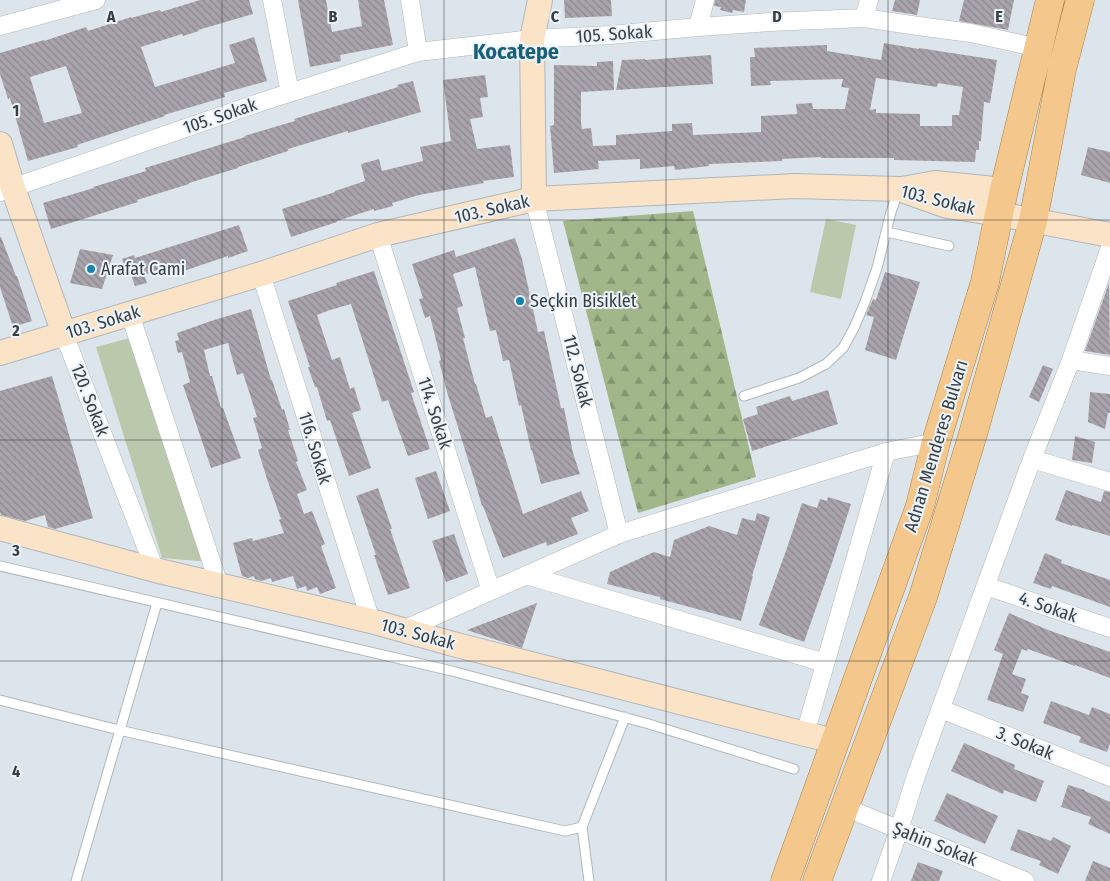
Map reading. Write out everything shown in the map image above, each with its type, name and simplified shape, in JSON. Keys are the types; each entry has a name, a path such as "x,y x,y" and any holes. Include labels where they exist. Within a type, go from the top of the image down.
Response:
{"main road":[{"name":"Adnan Menderes Bulvarı","path":"785,881 920,506 936,442 985,282 1050,0"},
{"name":"Adnan Menderes Bulvarı","path":"817,881 922,597 973,434 1033,221 1062,69 1080,0"}],"street":[{"path":"0,26 96,0"},
{"path":"272,0 290,93"},
{"path":"410,0 418,52"},
{"name":"112. Sokak","path":"540,0 532,39 534,199 620,534"},
{"path":"698,27 705,0"},
{"path":"864,18 868,0"},
{"name":"105. Sokak","path":"6,190 290,93 418,52 532,39 864,18 971,33 1039,48"},
{"name":"120. Sokak","path":"0,144 6,190 155,570"},
{"name":"103. Sokak","path":"0,353 262,274 378,235 534,199 795,186 900,189 935,183 1002,202 1033,221 1110,236"},
{"name":"114. Sokak","path":"378,235 491,591"},
{"path":"881,881 916,776 1032,459 1071,360 1110,248"},
{"name":"116. Sokak","path":"262,274 371,621"},
{"path":"130,314 219,585"},
{"path":"1071,360 1110,366"},
{"path":"403,630 620,534 886,452 936,442"},
{"path":"805,734 886,452"},
{"path":"1032,459 1110,482"},
{"name":"103. Sokak","path":"0,528 155,570 371,621 453,644 835,741"},
{"path":"526,576 825,664"},
{"name":"4. Sokak","path":"986,586 1110,628"},
{"name":"3. Sokak","path":"941,710 1110,777"},
{"name":"Şahin Sokak","path":"844,807 1025,881"}],"lane":[{"path":"744,396 799,378 826,364 842,348 854,328 878,268 891,212 900,189"},
{"path":"887,232 949,246"},
{"path":"0,566 452,671 625,717 794,769"},
{"path":"76,881 157,603"},
{"path":"0,700 119,730 565,831 582,828"},
{"path":"589,881 582,828 625,717"}],"green space":[{"path":"693,211 756,477 638,513 563,221"},
{"path":"826,219 856,225 841,299 810,292"},
{"path":"134,337 211,562 162,558 96,347"}],"building":[{"path":"200,0 249,0 253,14 141,47 155,87 235,63 229,45 254,37 267,81 224,93 225,97 164,115 77,145 78,147 28,161 10,98 8,99 0,74 0,53 86,27 88,31 131,17 160,10 161,12","holes":["66,66 82,113 44,123 30,77"]},
{"path":"298,0 326,0 332,32 362,26 358,0 384,0 393,45 340,55 341,61 310,67"},
{"path":"564,0 611,0 612,16 565,18"},
{"path":"715,0 746,0 744,12 733,10 732,13 720,10 721,7 714,6"},
{"path":"895,0 920,0 917,15 892,11"},
{"path":"964,0 1014,0 1008,30 959,21"},
{"path":"884,43 997,60 990,103 984,102 981,141 979,141 979,150 976,150 975,162 821,157 782,159 782,161 709,164 709,166 675,170 674,166 640,169 640,159 598,161 599,169 554,173 550,126 554,125 554,65 597,66 597,62 613,61 614,90 581,92 582,129 591,128 593,146 616,145 616,135 672,131 672,124 692,123 693,135 761,132 761,116 797,114 796,104 812,103 813,109 845,109 849,88 841,87 843,79 770,81 771,85 751,86 750,57 755,57 754,48 827,45 827,51 881,60","holes":["876,78 937,87 938,83 963,87 959,115 952,115 952,126 920,126 920,114 876,113 876,109 870,110"]},
{"path":"711,55 713,84 616,90 622,60"},
{"path":"485,75 488,97 480,98 483,117 470,119 477,149 510,145 514,177 483,181 484,183 419,195 392,203 393,206 374,211 374,209 291,237 282,209 365,181 361,164 379,159 382,171 423,161 420,147 451,141 443,80"},
{"path":"413,81 421,112 288,149 288,151 238,168 137,200 138,202 51,229 43,203 146,171 145,168 295,121 294,119"},
{"path":"1088,147 1110,152 1110,183 1081,175"},
{"path":"239,225 248,251 169,276 165,267 144,275 147,283 135,286 131,275 128,276 122,259 134,255 135,258"},
{"path":"0,237 17,276 32,321 13,327 0,287"},
{"path":"515,238 522,259 538,332 544,331 561,408 564,408 573,453 580,474 541,484 521,405 519,406 509,360 503,361 496,330 490,331 475,267 453,274 463,306 457,308 475,384 486,418 492,416 523,514 581,491 589,511 571,518 578,534 547,546 546,542 503,558 482,506 447,392 430,316 425,318 419,299 423,298 412,264 454,250 456,257"},
{"name":"Arafat Cami","path":"80,249 113,255 102,289 70,283"},
{"path":"374,271 414,392 411,393 430,449 408,456 388,400 382,402 351,304 330,310 317,315 332,360 340,357 350,389 354,387 361,410 352,413 371,468 349,476 330,420 327,421 317,387 315,387 308,367 310,367 288,301"},
{"path":"885,272 920,282 896,360 865,350 874,317 866,315 873,299 876,300"},
{"path":"1109,283 1110,355 1085,351"},
{"path":"251,309 271,380 282,410 284,409 290,430 288,430 298,461 296,462 307,490 297,494 304,514 312,511 325,544 321,546 336,588 320,594 317,587 307,591 306,586 297,589 293,576 272,582 271,578 261,581 255,579 254,576 248,578 242,576 233,543 252,538 253,541 284,533 258,450 262,448 253,418 257,417 243,373 237,375 228,343 204,350 210,376 212,376 221,408 223,408 241,458 211,468 183,385 190,382 182,352 178,353 175,341 179,340 177,333"},
{"path":"1043,365 1053,369 1039,402 1029,397"},
{"path":"52,376 93,518 55,529 48,527 45,515 25,521 1,515 0,512 0,391"},
{"path":"828,390 838,424 752,451 743,419 758,414 756,407 790,396 792,401"},
{"path":"1090,392 1110,394 1110,413 1108,413 1105,429 1088,422"},
{"path":"1075,436 1095,442 1092,463 1072,460"},
{"path":"436,471 450,511 428,519 415,478"},
{"path":"378,488 410,588 388,595 356,496"},
{"path":"1066,490 1101,502 1104,491 1110,492 1110,536 1055,520"},
{"path":"828,497 851,504 804,642 759,625 802,503 817,508 820,499 827,501"},
{"path":"757,513 770,517 741,621 660,599 660,597 607,584 610,572 654,552 670,557 674,540 709,526 737,535 742,518 755,521"},
{"path":"454,534 468,574 446,582 432,541"},
{"path":"1045,553 1062,560 1061,563 1110,580 1110,607 1052,586 1051,589 1033,583"},
{"path":"537,603 522,648 467,630"},
{"path":"1009,613 1048,630 1110,652 1110,678 1028,649 1027,651 1022,649 1012,674 1026,679 1021,693 1029,696 1023,712 987,700 1003,654 994,650"},
{"path":"1051,701 1089,715 1092,707 1110,714 1110,744 1107,752 1079,742 1081,737 1043,723"},
{"path":"964,743 1015,765 1014,769 1044,781 1036,802 1004,790 1003,794 951,771"},
{"path":"1068,785 1085,790 1110,802 1110,834 1088,824 1091,817 1061,807"},
{"path":"947,793 998,816 985,844 934,821"},
{"path":"1018,829 1051,841 1053,837 1071,846 1058,874 1039,865 1041,861 1010,850"},
{"path":"1093,861 1110,868 1110,881 1085,881"},
{"path":"918,862 943,871 939,881 911,881"}],"place":[{"name":"Arafat Cami","path":"91,269"},
{"name":"Seçkin Bisiklet","path":"520,301"}],"district":[{"name":"Kocatepe","path":"516,51"}]}
